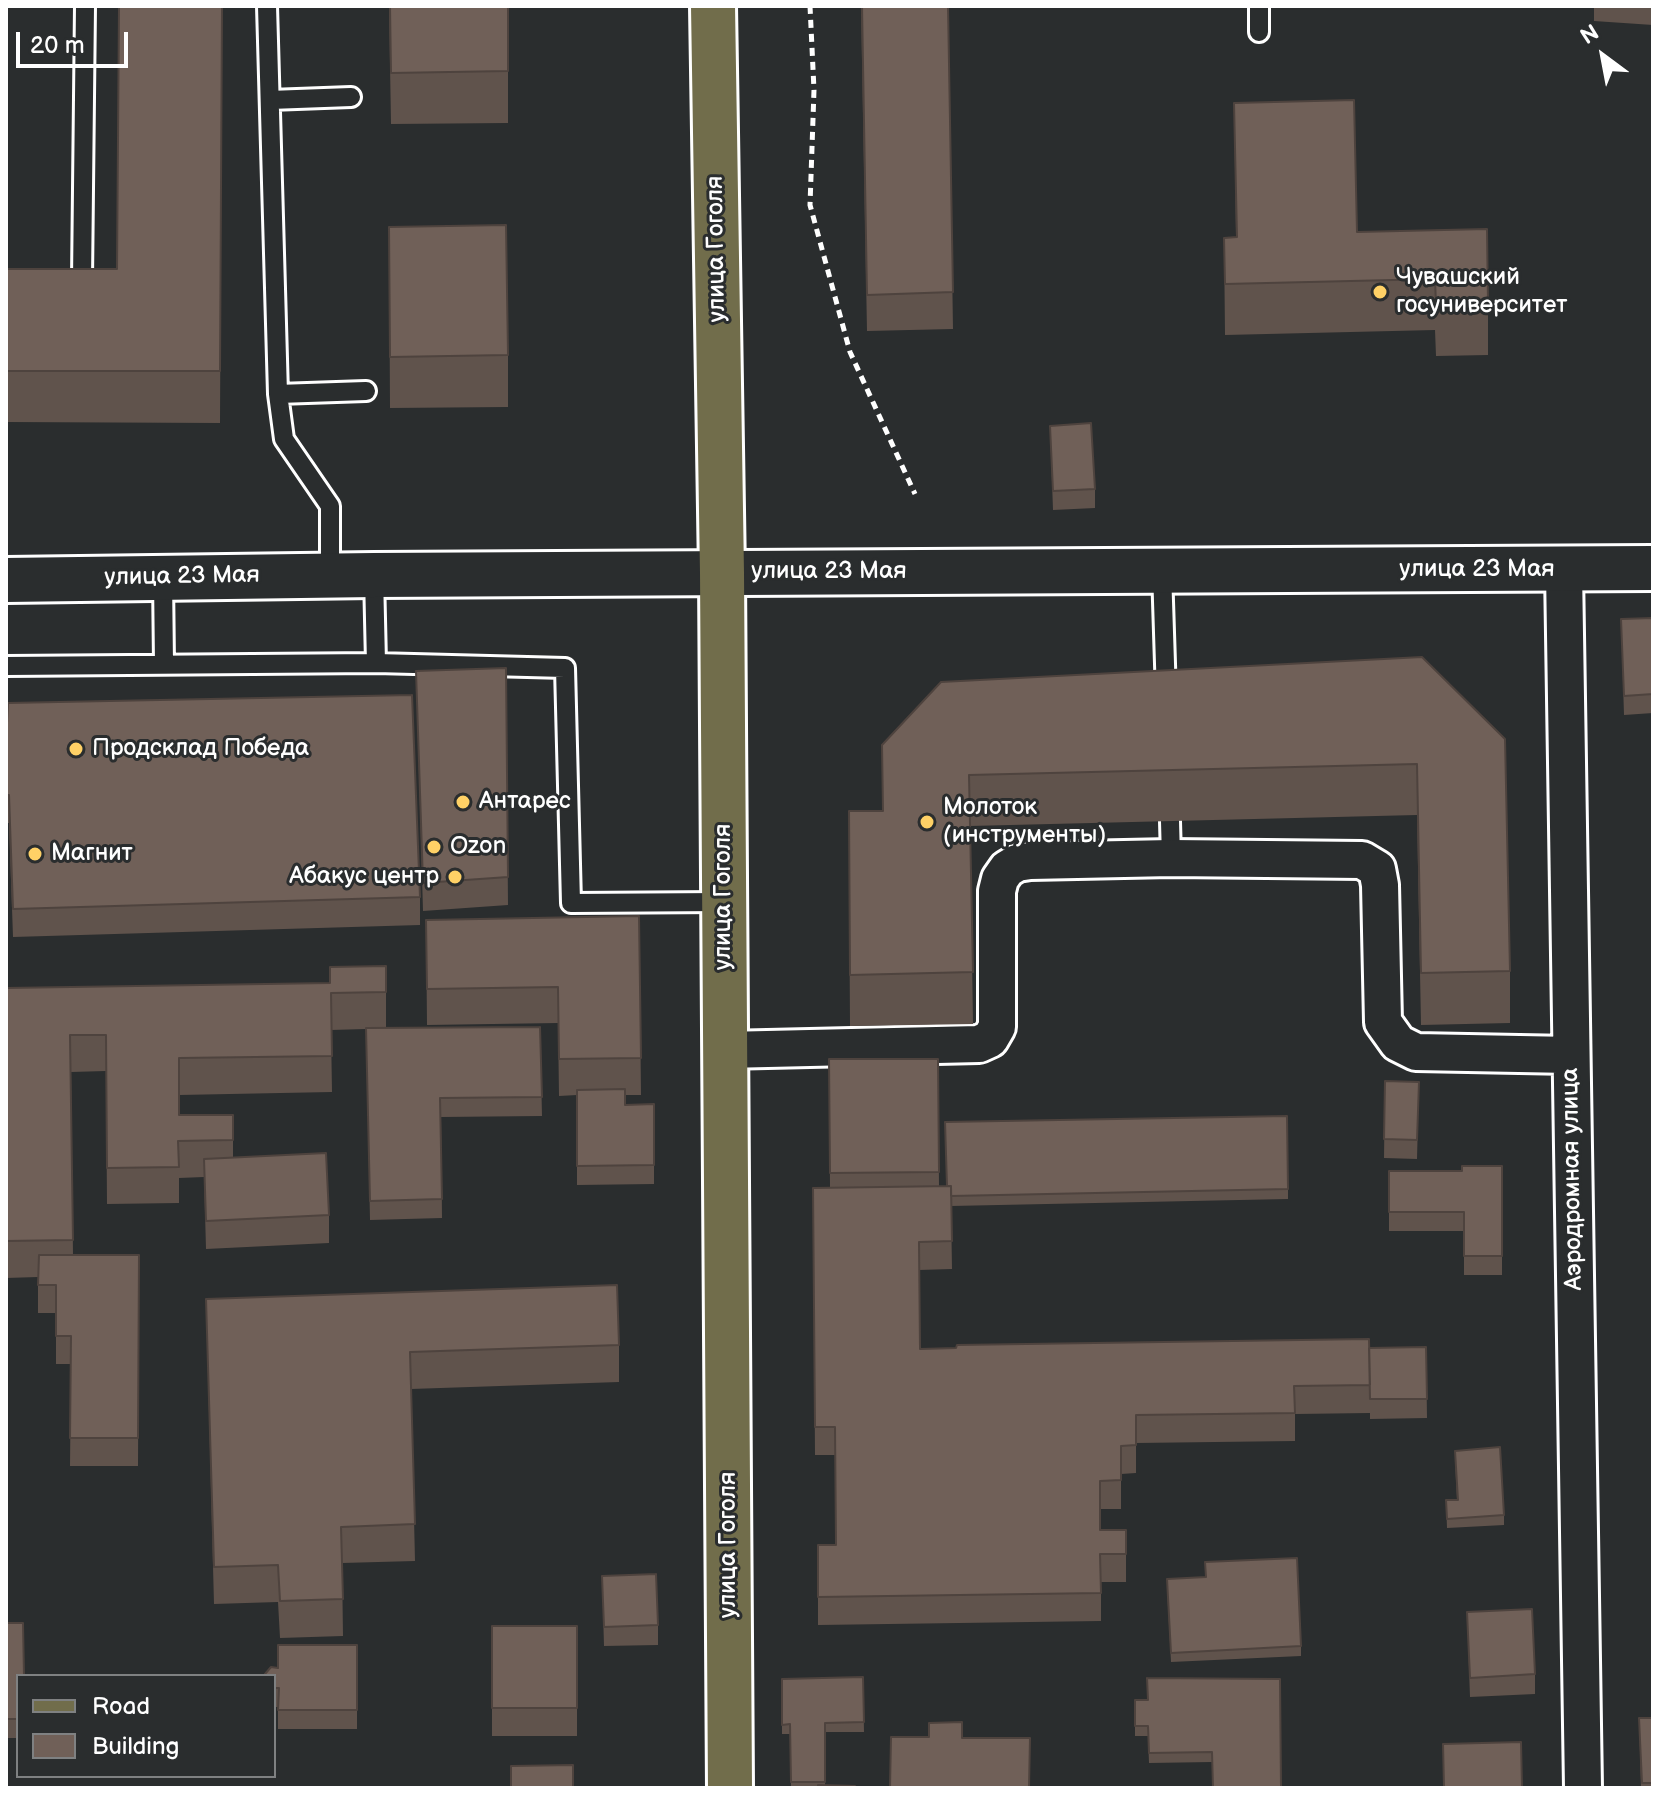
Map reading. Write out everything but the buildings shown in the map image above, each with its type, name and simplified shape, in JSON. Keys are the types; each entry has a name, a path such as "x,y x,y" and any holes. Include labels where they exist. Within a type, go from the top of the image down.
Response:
{"main road":[{"name":"улица Гоголя","path":"713,6 722,573 730,1788"},
{"name":"улица 23 Мая","path":"6,580 330,575 1653,568"}],"street":[{"name":"Аэродромная улица","path":"1564,570 1583,1788"},
{"path":"725,1050 979,1044 990,1039 997,1027 997,891 1007,869 1030,861 1171,858 1362,860 1377,869 1383,1022 1398,1043 1416,1052 1571,1055"}],"lane":[{"path":"51,281 82,280 85,6"},
{"path":"267,6 278,394 284,439 330,506 330,575"},
{"path":"1259,6 1259,32"},
{"path":"270,100 351,97"},
{"path":"278,394 366,391"},
{"path":"1162,570 1166,706"},
{"path":"374,575 376,663"},
{"path":"163,578 164,664"},
{"path":"6,666 376,663 565,668 571,903 723,902"},
{"path":"1170,821 1171,858"}],"path":[{"path":"810,6 814,90 810,205 850,352 915,494"}],"place":[{"name":"Чувашский госуниверситет","path":"1380,292"},
{"name":"Продсклад Победа","path":"76,749"},
{"name":"Антарес","path":"463,802"},
{"name":"Молоток (инструменты)","path":"927,822"},
{"name":"Ozon","path":"434,847"},
{"name":"Магнит","path":"35,854"},
{"name":"Абакус центр","path":"455,877"}]}
